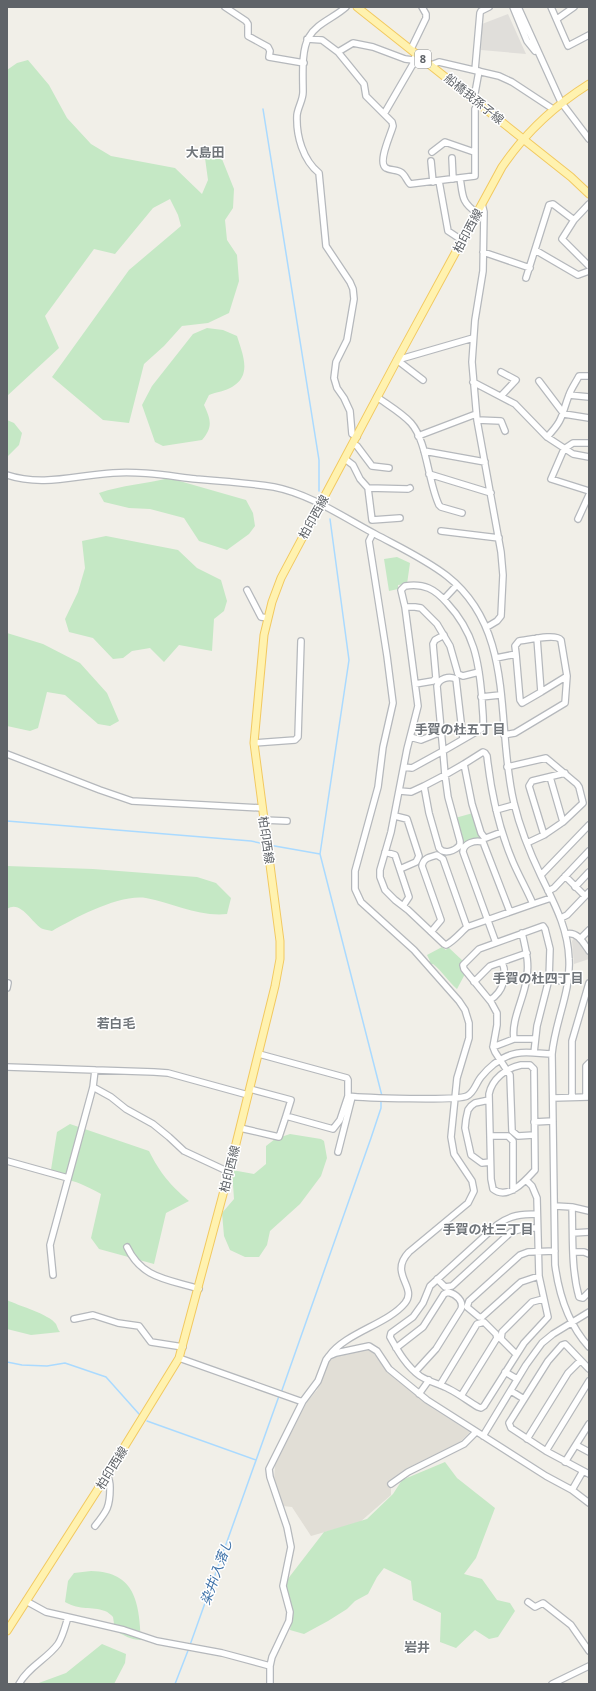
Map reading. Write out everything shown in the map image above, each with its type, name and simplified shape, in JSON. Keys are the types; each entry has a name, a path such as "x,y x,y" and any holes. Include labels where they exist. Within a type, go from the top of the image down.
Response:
{"main road":[{"name":"船橋我孫子線","path":"357,7 414,54 431,65 571,177 589,194"},
{"name":"柏印西線","path":"7,1631 107,1475 179,1358 229,1172 275,986 280,950 254,743 262,650 268,618 276,590 286,567 502,167 523,140 553,109 589,84"}],"street":[{"path":"225,7 246,21 248,24 248,36 268,47 270,51 269,57 304,63"},
{"path":"346,7 316,28 307,39 304,63 303,94 297,114 299,137 303,152 311,167 319,173 326,246 353,289 354,299 347,340 336,362 334,378 337,388 350,410 352,434 357,437"},
{"path":"384,114 413,64 414,54 426,18 426,14 422,7"},
{"path":"472,98 475,93 481,9 489,7"},
{"path":"513,7 527,41 541,60"},
{"path":"518,7 561,102 589,139"},
{"path":"551,7 568,46 589,35"},
{"path":"557,19 574,7"},
{"path":"307,39 322,40 338,52 364,84 366,96 392,122 382,157 383,165 386,168 400,171 404,174 410,184 474,176 475,109 478,103"},
{"path":"338,52 353,43 386,51 405,59 414,54"},
{"path":"431,65 439,62 499,76 512,82 553,109"},
{"path":"432,152 445,142 474,152"},
{"path":"452,158 452,179"},
{"path":"431,161 448,231 463,241"},
{"path":"460,178 465,202 468,207 477,213"},
{"path":"482,204 484,212 482,280 473,338 473,382 476,417 499,538 503,575 502,611 497,621 487,627"},
{"path":"526,278 549,206 553,204 574,220"},
{"path":"589,204 574,220 562,239 589,266"},
{"path":"535,250 578,275 589,271"},
{"path":"483,252 530,268"},
{"path":"397,360 473,338"},
{"path":"397,360 423,380"},
{"path":"501,372 516,380 501,396"},
{"path":"547,437 559,425 564,414 569,394 580,376 589,376"},
{"path":"539,381 564,414 589,418"},
{"path":"473,382 501,396 523,410 547,437 564,449 573,454 589,457"},
{"path":"569,394 589,397"},
{"path":"377,397 411,422 424,451 438,504 441,507 462,513"},
{"path":"418,436 476,417 500,421 505,432"},
{"path":"589,443 573,443 564,449 551,480 589,491"},
{"path":"353,444 357,446 372,466 389,468"},
{"path":"424,451 485,462"},
{"path":"345,459 353,465 360,479 368,488 372,520 400,518"},
{"path":"7,475 44,481 112,473 144,473 272,487 294,492 320,504 437,569 457,584 470,600 487,627 496,658 507,767 514,805 526,843 561,918 566,934 569,958 568,982 556,1028 552,1054 554,1250 560,1295 571,1322 589,1347"},
{"path":"429,474 491,493"},
{"path":"368,488 410,488"},
{"path":"578,519 589,495"},
{"path":"441,531 499,538"},
{"path":"270,1684 270,1666 275,1649 288,1625 290,1612 283,1586 290,1554 290,1542 287,1527 270,1477 269,1469 303,1401 318,1381 326,1360 337,1347 405,1304 408,1292 400,1267 405,1256 471,1200 474,1191 472,1181 456,1158 451,1144 451,1129 457,1078 469,1032 469,1023 465,1010 409,945 363,906 356,894 354,884 356,868 378,787 383,747 392,707 387,656 369,541 373,533"},
{"path":"444,599 457,584"},
{"path":"404,767 412,768 483,727 479,672 476,655 466,629 457,613 444,599 428,586 405,586 401,590 405,607 418,706 410,737 404,767 395,816 380,870 380,877 385,890 446,945 467,928 551,898"},
{"path":"247,590 261,617 268,618"},
{"path":"405,607 415,607 423,610 437,624 450,646 458,674 463,676 479,672"},
{"path":"415,684 433,681 436,678 433,644 435,640 444,635"},
{"path":"504,735 516,734 565,703 566,676 561,640 559,637 537,638 520,641 515,646 520,700 522,703 525,703 566,676"},
{"path":"537,638 541,692"},
{"path":"254,743 295,740 298,737 302,641"},
{"path":"496,658 516,654"},
{"path":"424,786 428,813 439,848 442,852 446,852 457,848 460,845 460,841 449,803 441,732 438,683 442,679 453,678 458,682 463,739"},
{"path":"481,697 500,695"},
{"path":"410,737 420,740 441,732"},
{"path":"400,791 411,792 445,775 483,752 485,753 496,810 502,832 513,862 533,904"},
{"path":"7,754 132,801 143,803 262,808"},
{"path":"507,767 546,758 579,787 583,803 563,822 544,835 526,843"},
{"path":"464,764 472,804 481,833 486,838 502,832"},
{"path":"544,835 529,786 532,781 564,773"},
{"path":"550,777 563,822"},
{"path":"496,810 514,805"},
{"path":"395,816 408,819 419,856 416,862 400,869"},
{"path":"263,820 287,821"},
{"path":"541,875 589,825"},
{"path":"496,943 463,852 466,845 479,841 482,842 510,912"},
{"path":"548,891 554,888 589,851"},
{"path":"385,852 395,855 409,897 402,906"},
{"path":"431,932 441,920 422,866 425,859 437,855 443,859 467,928"},
{"path":"575,886 589,872"},
{"path":"561,918 567,915 587,894 575,886 566,876"},
{"path":"534,1053 537,1026 549,979 550,949 543,926 475,951 464,963 464,969 490,1000 497,1013 497,1025 493,1047 508,1070 511,1080 512,1131 518,1136 534,1135"},
{"path":"580,939 589,930"},
{"path":"514,1039 515,1025 527,979 527,953 522,933"},
{"path":"566,934 573,933 580,939 589,951"},
{"path":"474,982 487,969 527,953"},
{"path":"490,1000 496,996 501,989 506,970 502,962"},
{"path":"549,979 568,982"},
{"path":"572,1097 572,1041 589,983"},
{"path":"493,1047 514,1039 535,1039"},
{"path":"350,1096 378,1098 465,1097 469,1095 481,1076 501,1059 514,1053 552,1054"},
{"path":"259,1054 347,1078 350,1096 338,1152"},
{"path":"553,1098 588,1097 586,1066 589,1062"},
{"path":"521,1065 530,1065 534,1068 535,1170 526,1180 513,1190 499,1192 493,1189 490,1162 489,1100 489,1094 494,1081 508,1070 521,1065"},
{"path":"7,1067 168,1073 291,1100 279,1137 240,1128"},
{"path":"53,1275 50,1245 93,1087 95,1070"},
{"path":"93,1087 111,1097 126,1109 153,1124 169,1136 184,1151 229,1172"},
{"path":"286,1116 333,1129 340,1120 350,1096"},
{"path":"489,1100 475,1103 471,1106 468,1110 465,1128 471,1155 482,1163 490,1162"},
{"path":"534,1122 553,1121"},
{"path":"490,1136 508,1136 513,1141 513,1190"},
{"path":"7,1161 68,1178"},
{"path":"526,1180 532,1186 537,1198 539,1276 548,1317 532,1332 516,1354 484,1406 481,1408 415,1372 405,1362 396,1348 390,1337 391,1333 413,1317 423,1303 430,1286 437,1279 506,1219 518,1215 537,1214"},
{"path":"554,1206 572,1207 589,1211"},
{"path":"572,1207 573,1270 579,1297 583,1298 589,1292"},
{"path":"437,1279 446,1287 452,1286 511,1232 525,1228 537,1228"},
{"path":"573,1232 589,1232"},
{"path":"127,1247 131,1256 141,1268 149,1273 198,1289"},
{"path":"539,1276 521,1282 482,1317 479,1317 467,1307 468,1300 517,1257 528,1252 554,1250"},
{"path":"573,1252 584,1252 589,1254"},
{"path":"396,1348 423,1327 444,1294 448,1292 452,1293 462,1302 461,1309 436,1349 415,1372"},
{"path":"516,1354 501,1339 502,1332 532,1302 543,1299"},
{"path":"483,1436 530,1358 542,1343 571,1322 589,1312"},
{"path":"74,1319 93,1315 118,1323 138,1326 151,1342 182,1347"},
{"path":"440,1385 477,1324 484,1322 496,1334 496,1338 461,1396"},
{"path":"589,1369 565,1344 562,1345 548,1360 509,1423 509,1426 527,1439 589,1474"},
{"path":"329,1356 362,1346 373,1347 389,1369 419,1394 546,1476 572,1490 589,1503"},
{"path":"179,1358 303,1401"},
{"path":"527,1439 568,1373 580,1361"},
{"path":"505,1372 517,1379"},
{"path":"419,1394 429,1380"},
{"path":"546,1451 589,1381"},
{"path":"511,1391 524,1399"},
{"path":"566,1462 588,1427"},
{"path":"391,1484 408,1472 464,1444 476,1432"},
{"path":"576,1445 589,1452"},
{"path":"572,1490 583,1471"},
{"path":"95,1526 105,1514 110,1501 110,1481 107,1475"},
{"path":"26,1601 46,1612 68,1618 124,1630 157,1641 222,1653 270,1666"},
{"path":"528,1602 535,1607 543,1603 571,1626 589,1651"},
{"path":"19,1684 27,1673 58,1644 62,1637 68,1618"},
{"path":"552,1684 589,1666"}],"shaded area":[{"path":"508,14 526,54 481,50 482,24"},
{"path":"575,937 589,956 589,959 574,964 572,941"},
{"path":"366,1349 372,1351 387,1372 432,1408 470,1432 459,1443 412,1466 391,1480 391,1495 360,1522 311,1536 292,1507 283,1506 274,1480 275,1465 307,1402 317,1390 326,1366 331,1359 338,1355"}],"green space":[{"path":"28,60 49,85 67,118 91,144 111,156 175,168 202,194 208,180 205,158 220,154 234,189 233,208 225,220 227,240 237,255 239,281 229,313 208,323 182,326 164,346 144,364 129,423 103,420 52,377 129,270 181,226 178,215 170,199 153,208 115,254 94,249 45,316 59,348 7,396 7,70 17,63"},
{"path":"207,328 223,330 237,336 244,363 242,376 238,382 230,388 209,395 204,405 210,423 208,431 202,440 163,446 155,442 142,405 152,386 193,334"},
{"path":"7,420 14,423 22,433 19,445 7,457"},
{"path":"169,478 246,500 253,513 255,526 249,534 227,550 199,541 184,518 150,509 129,508 104,502 99,493 116,488"},
{"path":"106,536 178,550 197,568 221,580 227,601 224,611 214,619 212,651 179,645 164,662 150,648 132,651 123,658 113,659 93,638 69,632 65,619 78,592 85,568 82,541"},
{"path":"397,557 410,563 407,584 398,585 398,589 389,591 384,559"},
{"path":"7,633 43,644 80,663 107,693 119,721 110,726 98,724 65,695 47,692 38,728 30,731 7,726"},
{"path":"473,813 480,839 463,844 455,818"},
{"path":"7,866 93,869 197,877 216,883 231,898 227,914 196,912 146,898 123,900 98,908 52,931 39,926 26,913 17,907 7,909"},
{"path":"442,947 446,950 448,947 463,961 459,965 465,974 457,989 433,964 429,965 427,963 430,961 427,955"},
{"path":"70,1124 149,1151 157,1166 166,1178 176,1190 189,1201 166,1213 154,1264 99,1249 91,1238 101,1194 77,1182 57,1179 50,1176 57,1132"},
{"path":"290,1134 321,1139 324,1141 327,1158 321,1176 300,1204 270,1231 267,1245 259,1257 245,1257 230,1250 224,1236 222,1213 234,1199 232,1170 254,1174 266,1164 266,1146 275,1139"},
{"path":"7,1300 33,1310 52,1320 60,1332 31,1335 7,1329"},
{"path":"445,1462 457,1478 495,1508 476,1558 464,1574 482,1579 497,1600 510,1603 515,1611 498,1637 489,1639 475,1630 456,1648 440,1642 441,1613 413,1600 411,1581 384,1568 377,1577 368,1594 355,1601 347,1609 304,1634 290,1630 293,1611 285,1586 287,1580 324,1532 367,1519 393,1494 402,1480"},
{"path":"91,1571 106,1573 118,1577 132,1592 139,1614 141,1640 127,1637 115,1630 113,1617 106,1611 71,1605 65,1602 68,1581 74,1573"},
{"path":"102,1644 126,1654 125,1663 114,1684 36,1684 66,1673"}],"waterway":[{"path":"263,109 319,460 319,491"},
{"path":"330,519 349,660 320,854 382,1096"},
{"path":"7,821 251,841 265,844"},
{"path":"269,845 320,854"},
{"path":"281,1393 371,1138 381,1108 381,1100"},
{"path":"7,1362 22,1365 47,1366 65,1363 106,1377 139,1414"},
{"name":"染井i入落し","path":"190,1645 279,1396"},
{"path":"147,1421 256,1460"},
{"name":"染井i入落し","path":"175,1684 189,1648"}],"district":[{"name":"大島田","path":"205,152"},
{"name":"手賀の杜五丁目","path":"460,729"},
{"name":"手賀の杜四丁目","path":"538,978"},
{"name":"若白毛","path":"116,1023"},
{"name":"手賀の杜三丁目","path":"488,1229"},
{"name":"岩井","path":"417,1647"}]}
